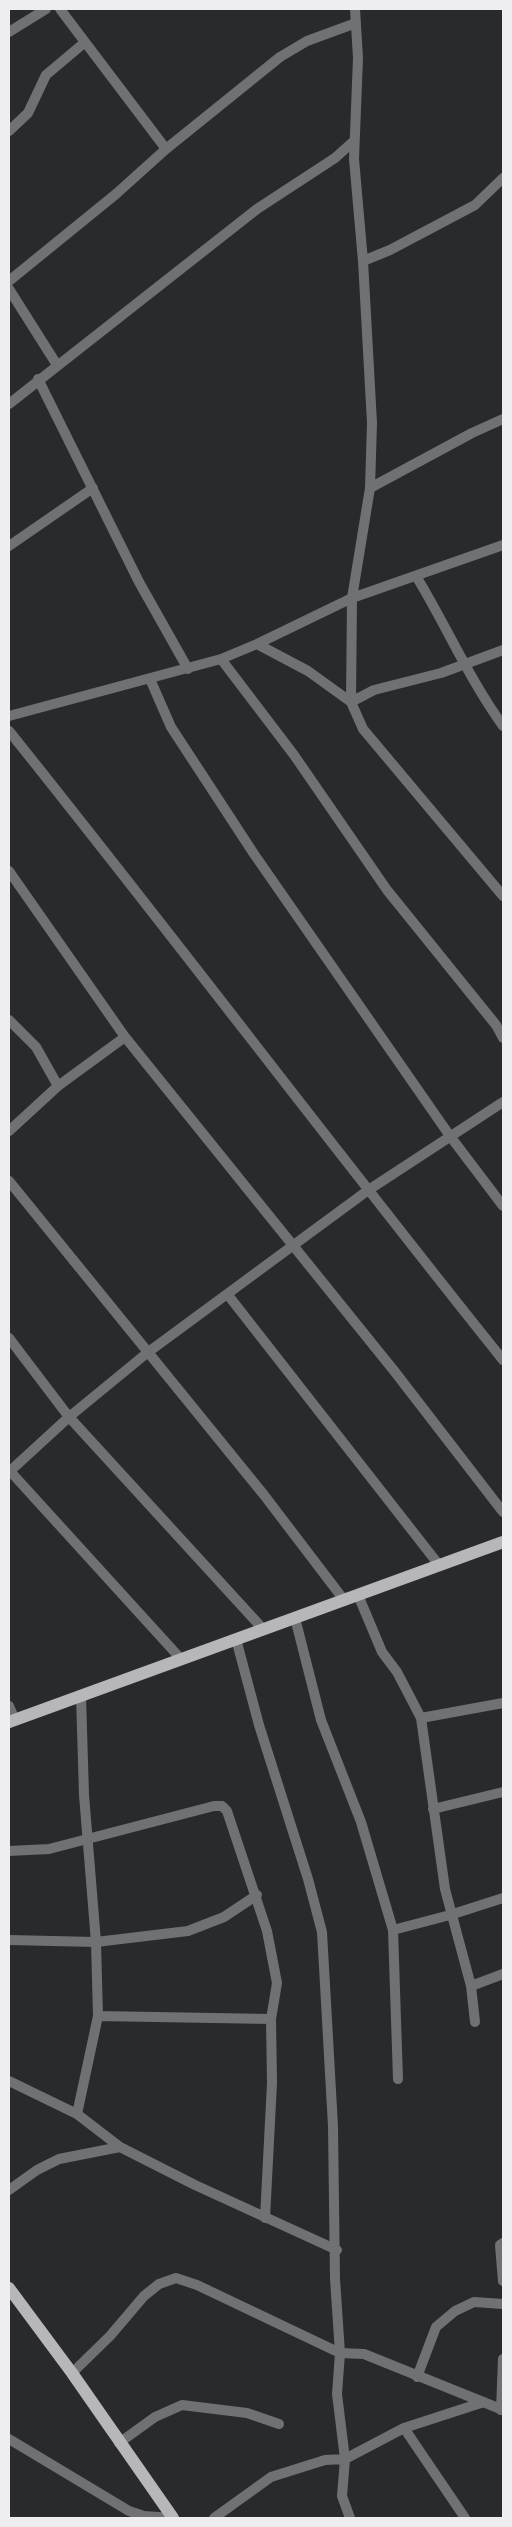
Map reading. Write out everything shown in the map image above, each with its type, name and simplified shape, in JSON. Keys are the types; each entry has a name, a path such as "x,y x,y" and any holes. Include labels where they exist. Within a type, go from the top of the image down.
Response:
{"main road":[{"path":"12,1721 503,1542"},
{"path":"9,2288 72,2373 173,2518"}],"street":[{"path":"9,32 46,9"},
{"path":"60,9 166,149"},
{"path":"357,10 358,58 354,159 364,261 372,423 370,488 352,598 351,702 363,729 503,896"},
{"path":"9,282 116,194 166,149 280,57 307,41 356,23"},
{"path":"9,131 28,113 46,75 84,43"},
{"path":"9,404 38,379 258,209 335,158 354,141"},
{"path":"364,261 390,250 476,205 503,178"},
{"path":"9,288 56,365"},
{"path":"38,379 139,582 188,669"},
{"path":"370,488 472,433 503,419"},
{"path":"9,546 93,488"},
{"path":"9,716 221,659 257,644 352,598 503,545"},
{"path":"416,576 466,664 479,692 503,726"},
{"path":"257,644 308,671 351,702"},
{"path":"351,702 374,690 466,664 503,650"},
{"path":"221,659 294,755 387,890 496,1025 503,1038"},
{"path":"150,678 171,727 243,838 450,1136 503,1206"},
{"path":"9,731 115,863 367,1191 503,1360"},
{"path":"9,872 125,1037 396,1372 503,1512"},
{"path":"9,1020 36,1047 58,1086"},
{"path":"9,1131 58,1086 125,1037"},
{"path":"181,1659 9,1471 69,1417 148,1353 292,1245 367,1191 503,1102"},
{"path":"9,1181 264,1494 344,1600"},
{"path":"228,1294 439,1565"},
{"path":"9,1338 69,1417 263,1629"},
{"path":"358,1595 382,1652 397,1672 421,1718 450,1915 471,1986 475,2022"},
{"path":"295,1618 321,1720 361,1822 393,1930 398,2080"},
{"path":"236,1639 259,1725 308,1879 322,1932 331,2073 336,2250 335,2279 340,2353 338,2394 345,2460 342,2496 350,2518"},
{"path":"78,2114 98,2016 96,1942 88,1839 81,1696"},
{"path":"421,1718 503,1703"},
{"path":"9,1706 12,1721"},
{"path":"433,1809 503,1792"},
{"path":"9,1851 49,1849 214,1806 222,1806 227,1811 268,1931 276,1983 271,2020 272,2083 265,2218"},
{"path":"9,1940 96,1942 188,1931 224,1917 257,1895"},
{"path":"393,1930 450,1915 503,1898"},
{"path":"471,1986 503,1974"},
{"path":"98,2016 271,2020"},
{"path":"9,2081 78,2114 120,2147 265,2218 336,2250"},
{"path":"9,2190 37,2170 59,2159 120,2147"},
{"path":"503,2243 500,2245 503,2281"},
{"path":"72,2373 110,2336 144,2296 159,2284 176,2278 197,2285 340,2353 364,2354 502,2410 503,2359"},
{"path":"417,2377 436,2327 449,2316 474,2302 503,2304"},
{"path":"214,2518 271,2478 325,2460 345,2460 404,2428 484,2402"},
{"path":"119,2443 155,2417 182,2405 247,2413 280,2424"},
{"path":"404,2428 465,2518"},
{"path":"9,2439 128,2510 144,2516 173,2518"}]}
